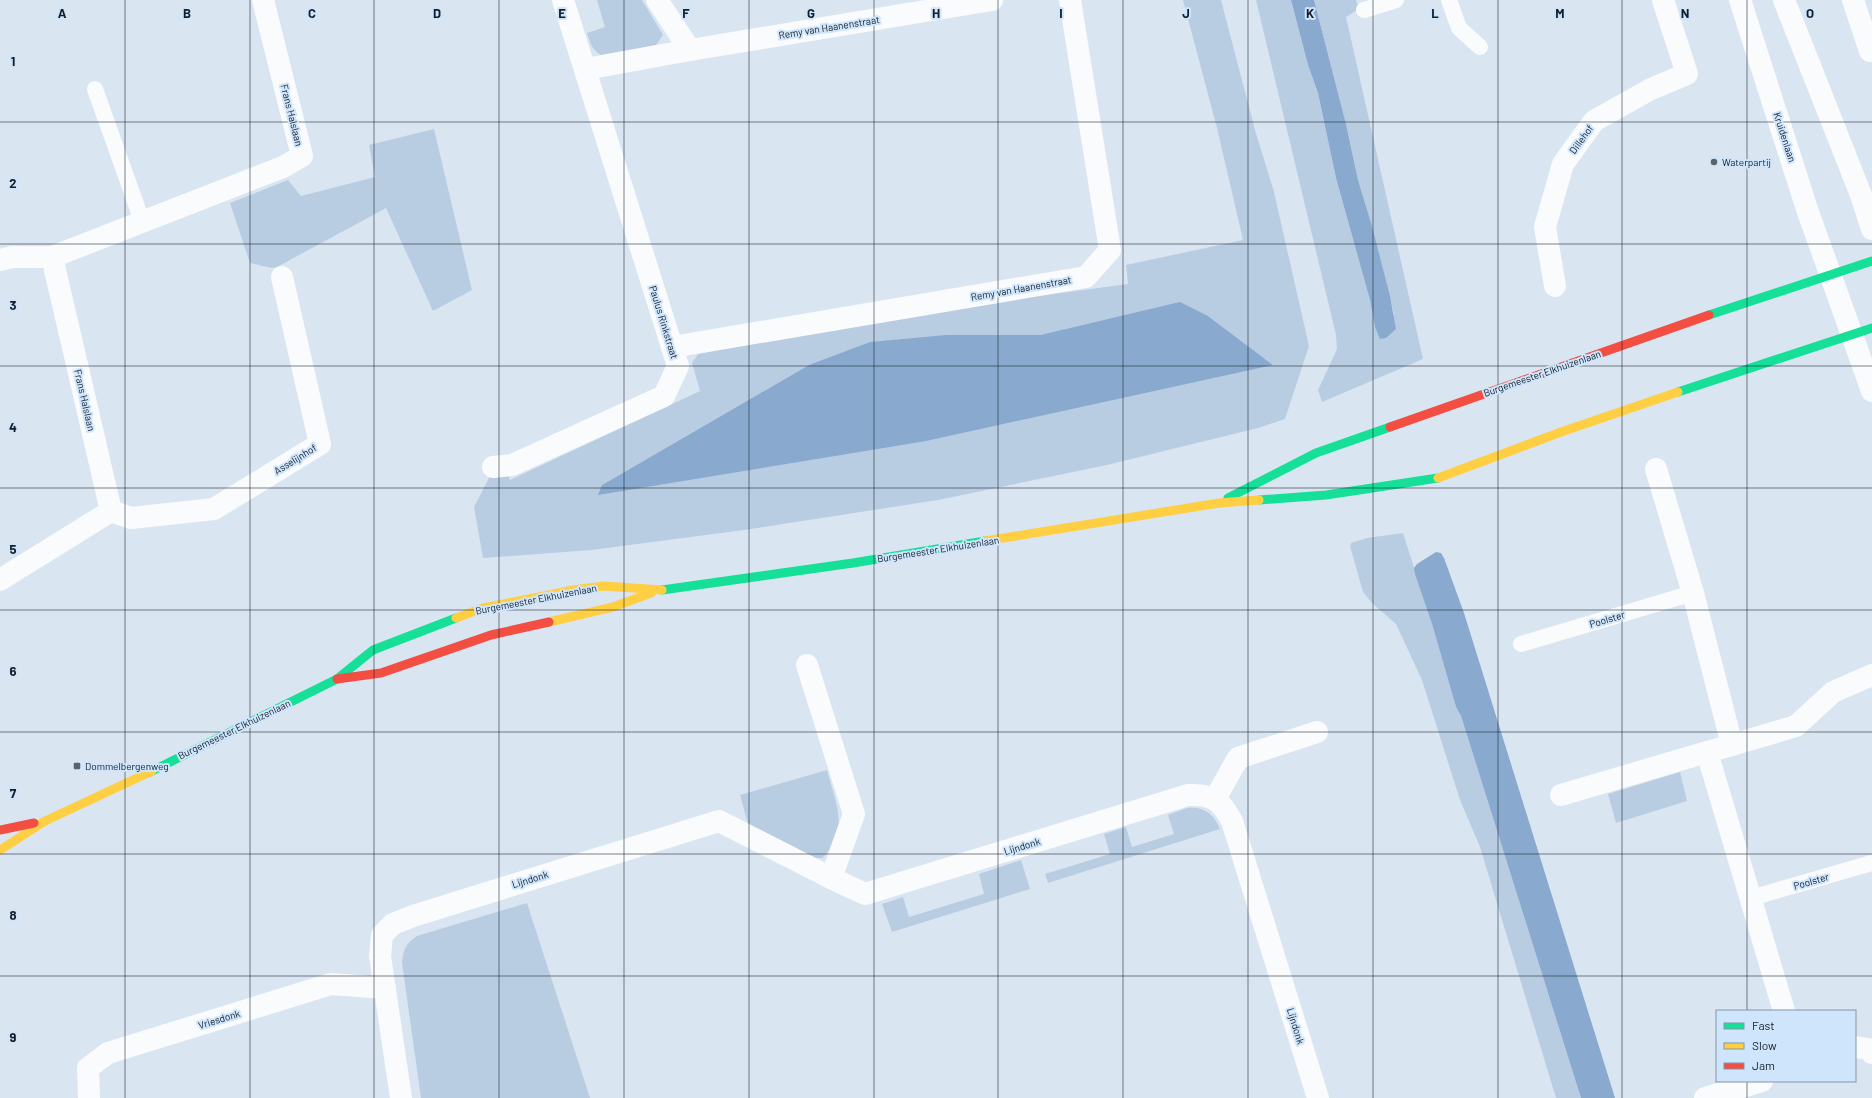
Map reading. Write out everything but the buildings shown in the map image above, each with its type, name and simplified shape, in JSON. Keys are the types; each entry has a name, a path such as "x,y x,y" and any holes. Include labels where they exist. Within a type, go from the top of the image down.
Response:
{"street":[{"name":"Frans Halslaan","path":"111,511 52,257 283,167 302,156 263,0"},
{"name":"Paulus Rinkstraat","path":"493,467 512,465 664,396 678,366 586,69 563,0"},
{"path":"586,69 690,50 657,0"},
{"name":"Remy van Haanenstraat","path":"690,50 992,0"},
{"name":"Remy van Haanenstraat","path":"672,347 1086,277 1110,250 1070,0"},
{"name":"Dillehof","path":"1555,286 1545,227 1563,164 1594,121 1651,89 1687,74 1663,0"},
{"name":"Kruidenlaan","path":"1740,0 1829,273 1872,390"},
{"path":"1784,0 1861,195 1872,229"},
{"path":"1852,0 1870,51"},
{"path":"0,260 12,257 52,257"},
{"name":"Burgemeester Elkhuizenlaan","path":"1219,503 1316,453 1829,273 1872,261"},
{"name":"Asselijnhof","path":"111,511 131,518 214,509 320,444 282,277"},
{"name":"Burgemeester Elkhuizenlaan","path":"337,679 381,673 491,635 613,608 656,591 852,563 1219,503 1326,495 1431,480 1568,430 1872,328"},
{"path":"1656,469 1693,593 1732,745"},
{"path":"0,580 111,511"},
{"name":"Burgemeester Elkhuizenlaan","path":"0,850 45,820 100,796 337,679 373,650 483,608 572,590 604,586 656,591"},
{"path":"807,665 854,814 831,878"},
{"path":"1561,795 1796,726 1833,692 1872,675"},
{"path":"1215,799 1238,758 1317,732"},
{"path":"1707,752 1784,1010"},
{"name":"Lijndonk","path":"401,1098 380,956 382,935 393,924 413,916 719,821 865,894 1188,795 1203,794 1215,799 1224,807 1232,821 1318,1098"},
{"name":"Burgemeester Elkhuizenlaan","path":"0,830 45,820"},
{"name":"Vriesdonk","path":"89,1098 88,1068 108,1053 331,984 385,988"},
{"path":"1705,1098 1759,1082"}],"lane":[{"path":"1364,10 1396,0"},
{"path":"1449,0 1459,28 1480,47"},
{"path":"95,89 142,221"},
{"name":"Poolster","path":"1521,644 1693,593"},
{"name":"Poolster","path":"1751,898 1872,863"}],"shaded area":[{"path":"597,0 642,0 663,35 656,45 601,55 593,48 587,33 605,27"},
{"path":"1183,0 1221,0 1255,130 1274,192 1309,346 1285,419 1258,428 1107,465 938,500 751,529 592,550 483,558 474,507 491,474 505,469 510,480 700,391 692,363 698,354 950,308 1128,284 1126,265 1243,240 1217,128","holes":["1208,316 1273,365 602,485 809,365 946,335 1040,335 1108,319"]},
{"path":"1256,0 1291,0 1308,65 1318,93 1336,178 1370,300 1375,327 1394,314 1372,226 1358,180 1346,124 1314,0 1356,0 1359,9 1346,17 1423,359 1322,402 1318,390 1337,349 1336,335"},
{"path":"434,129 472,290 433,311 386,208 277,267 272,268 250,263 230,203 288,180 301,196 375,177 369,145"},
{"path":"1403,533 1432,624 1456,707 1461,716 1581,1098 1556,1098 1480,847 1460,800 1422,680 1396,624 1372,603 1363,592 1350,546 1351,543 1367,538"},
{"path":"827,770 837,805 838,827 836,838 831,848 822,858 815,858 748,824 740,795"},
{"path":"1680,772 1687,801 1616,823 1608,794"},
{"path":"1187,808 1198,808 1208,812 1215,819 1220,829 1048,883 1045,874 1110,854 1104,834 1126,827 1132,847 1174,834 1168,815"},
{"path":"1021,860 1030,889 892,932 882,904 903,897 909,917 984,894 979,874"},
{"path":"527,903 590,1098 421,1098 402,963 403,954 406,947 410,941 417,936"}],"water":[{"path":"1291,0 1314,0 1346,124 1358,180 1372,226 1390,296 1396,329 1386,338 1380,339 1375,327 1370,300 1336,178 1318,93 1308,65"},
{"path":"1180,302 1208,316 1273,365 926,441 598,495 602,485 809,365 870,342 946,335 1040,335"},
{"path":"1436,552 1441,553 1444,558 1464,613 1615,1098 1581,1098 1415,574 1414,568 1417,564"}],"traffic: fast":[{"path":"1709,315 1872,261"},
{"path":"1678,392 1872,328"},
{"path":"1228,498 1316,453 1390,427"},
{"path":"1259,500 1326,495 1438,478"},
{"path":"662,590 853,563 985,541"},
{"path":"152,771 337,679 373,650 456,618"}],"traffic: slow":[{"path":"1438,478 1561,432 1678,392"},
{"path":"985,541 1219,503 1259,500"},
{"path":"456,618 483,608 573,590 604,586 662,590"},
{"path":"549,622 613,607 651,593"},
{"path":"0,850 45,821 152,771"}],"traffic: jam":[{"path":"1390,427 1709,315"},
{"path":"337,679 381,673 491,635 549,622"},
{"path":"0,830 34,823"}],"place":[{"name":"Waterpartij","path":"1714,162"},
{"name":"Dommelbergenweg","path":"77,766"}]}
